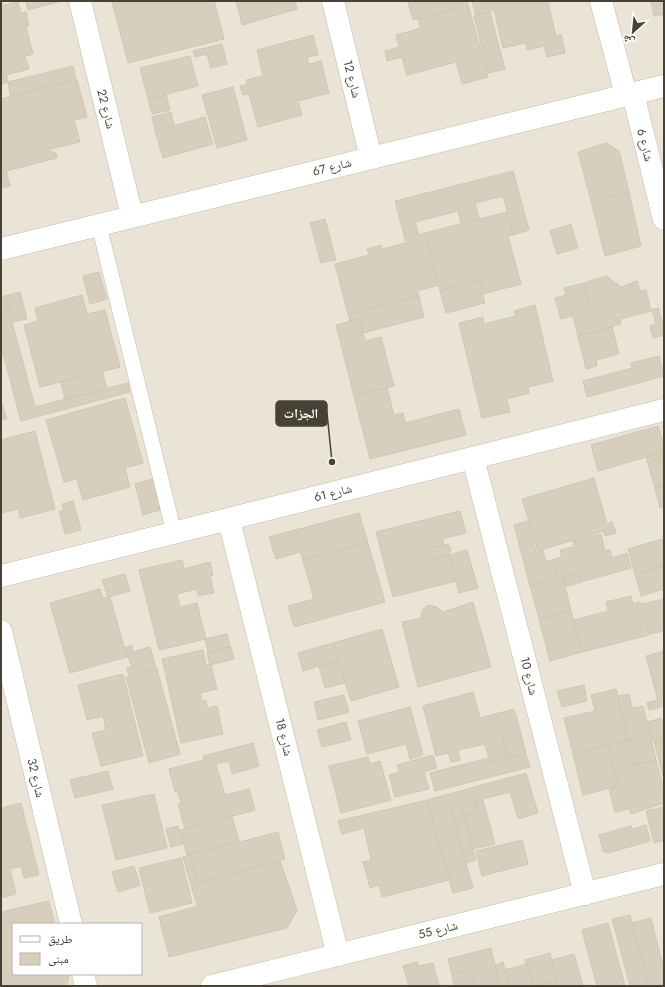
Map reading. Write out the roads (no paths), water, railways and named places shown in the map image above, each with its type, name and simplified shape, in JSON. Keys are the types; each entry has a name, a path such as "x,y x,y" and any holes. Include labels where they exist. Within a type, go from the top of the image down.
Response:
{"street":[{"name":"شارع 22","path":"80,1 132,216"},
{"name":"شارع 12","path":"333,1 371,158"},
{"name":"شارع 6","path":"601,1 664,219"},
{"name":"شارع 67","path":"1,249 664,86"},
{"name":"شارع 61","path":"1,576 664,410"},
{"name":"شارع 10","path":"473,458 585,894"},
{"name":"شارع 18","path":"229,520 338,955"},
{"name":"شارع 32","path":"1,632 71,923"},
{"name":"شارع 55","path":"212,986 664,874"},
{"path":"83,975 86,986"}],"lane":[{"path":"99,225 174,533"}],"place":[{"name":"الجزات","path":"332,462"}]}
